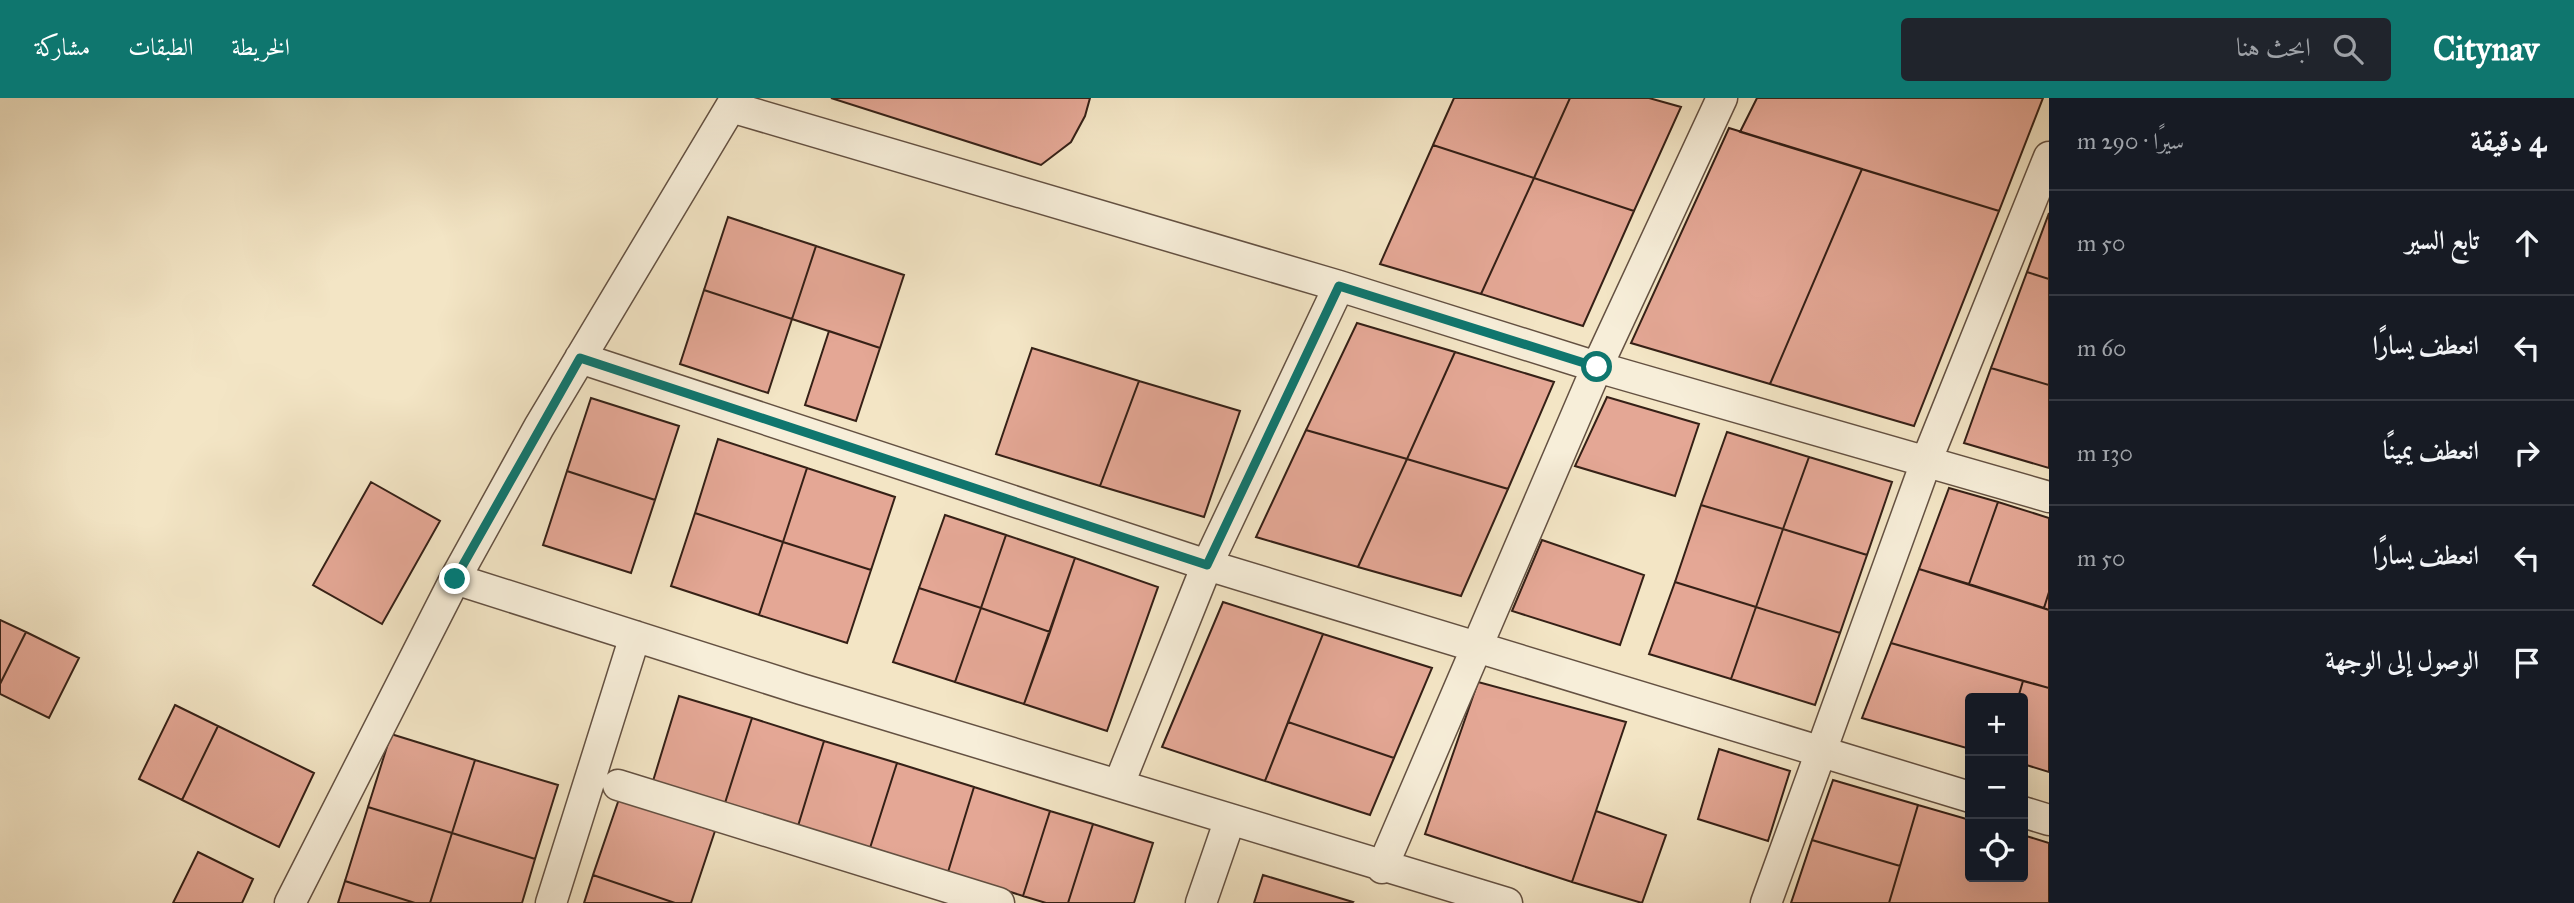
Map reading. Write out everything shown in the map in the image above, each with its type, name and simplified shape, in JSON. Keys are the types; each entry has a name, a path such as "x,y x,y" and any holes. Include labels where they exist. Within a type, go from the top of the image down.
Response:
{"street":[{"path":"1382,867 1597,367 1722,98"},
{"path":"290,903 455,579 580,358 733,102 1597,367 2049,497"},
{"path":"1766,903 1926,462 2049,157"},
{"path":"1119,784 1207,565 1339,286"},
{"path":"580,358 1207,565 1475,649 1965,796"},
{"path":"455,579 1382,867 1507,903"},
{"path":"551,903 635,636"},
{"path":"618,785 999,903"},
{"path":"2028,814 2049,820"},
{"path":"1201,903 1230,819"}],"building":[{"path":"831,98 1090,98 1085,116 1071,142 1041,165"},
{"path":"1454,98 1570,98 1534,178 1433,145"},
{"path":"1570,98 1649,98 1681,107 1634,211 1534,178"},
{"path":"1757,98 2043,98 1999,211 1740,132"},
{"path":"1729,128 1862,169 1770,384 1631,343"},
{"path":"1433,145 1534,178 1481,294 1380,264"},
{"path":"1862,169 1999,211 1914,426 1770,384"},
{"path":"1534,178 1634,211 1583,326 1481,294"},
{"path":"2049,213 2049,279 2027,272"},
{"path":"728,217 816,246 792,319 704,290"},
{"path":"816,246 904,275 880,348 792,319"},
{"path":"2027,272 2049,279 2049,385 1991,368"},
{"path":"704,290 792,319 768,393 680,364"},
{"path":"1357,323 1455,352 1407,459 1306,430"},
{"path":"829,331 880,348 856,421 805,405"},
{"path":"1032,348 1139,381 1100,486 996,454"},
{"path":"1455,352 1554,382 1508,489 1407,459"},
{"path":"1991,368 2049,385 2049,468 1964,443"},
{"path":"1139,381 1240,411 1204,517 1100,486"},
{"path":"1607,397 1699,424 1675,496 1575,466"},
{"path":"591,398 679,426 655,500 567,471"},
{"path":"1306,430 1407,459 1358,567 1256,537"},
{"path":"1727,432 1809,457 1783,529 1701,505"},
{"path":"718,439 807,468 783,542 695,513"},
{"path":"1809,457 1892,482 1867,555 1783,529"},
{"path":"1407,459 1508,489 1461,596 1358,567"},
{"path":"807,468 895,497 871,570 783,542"},
{"path":"567,471 655,500 631,573 543,545"},
{"path":"371,482 440,521 382,624 313,585"},
{"path":"1949,488 1998,502 1969,584 1919,569"},
{"path":"1998,502 2049,518 2049,592 2044,608 1969,584"},
{"path":"1701,505 1783,529 1756,607 1675,582"},
{"path":"695,513 783,542 759,615 671,586"},
{"path":"945,515 1006,535 981,608 919,588"},
{"path":"1783,529 1867,555 1840,633 1756,607"},
{"path":"1006,535 1075,558 1050,632 981,608"},
{"path":"1542,540 1644,575 1620,645 1512,611"},
{"path":"783,542 871,570 847,643 759,615"},
{"path":"1075,558 1158,587 1107,731 1024,704"},
{"path":"1919,569 2049,610 2049,688 1891,643"},
{"path":"1675,582 1756,607 1731,679 1649,654"},
{"path":"919,588 981,608 955,682 893,662"},
{"path":"2049,592 2049,610 2044,608"},
{"path":"1223,602 1323,634 1265,781 1162,747"},
{"path":"1756,607 1840,633 1815,705 1731,679"},
{"path":"981,608 1050,632 1024,704 955,682"},
{"path":"0,620 26,632 0,684"},
{"path":"26,632 79,658 49,718 0,694 0,684"},
{"path":"1323,634 1432,668 1394,758 1288,722"},
{"path":"1891,643 2023,681 2019,693 1965,693 1965,748 1862,718"},
{"path":"2023,681 2049,688 2049,772 2028,766 2028,693 2019,693"},
{"path":"1478,682 1626,722 1572,882 1425,834"},
{"path":"679,696 752,718 725,803 653,781"},
{"path":"175,705 218,726 182,800 139,779"},
{"path":"752,718 824,741 798,826 725,803"},
{"path":"1288,722 1394,758 1370,815 1265,781"},
{"path":"218,726 314,773 279,847 182,800"},
{"path":"391,734 475,760 452,833 368,807"},
{"path":"824,741 897,763 870,848 798,826"},
{"path":"1719,749 1790,771 1768,841 1698,819"},
{"path":"475,760 558,785 535,859 452,833"},
{"path":"897,763 974,787 948,872 870,848"},
{"path":"1833,780 1918,805 1900,866 1812,840"},
{"path":"974,787 1050,811 1023,896 948,872"},
{"path":"619,799 715,831 691,903 675,903 593,875"},
{"path":"1918,805 1965,819 1965,882 2028,882 2028,837 2049,843 2049,903 1889,903"},
{"path":"368,807 452,833 430,903 415,903 345,881"},
{"path":"1050,811 1093,824 1068,903 1046,903 1023,896"},
{"path":"1596,811 1666,835 1642,903 1572,882"},
{"path":"1093,824 1153,843 1134,903 1068,903"},
{"path":"452,833 535,859 522,903 430,903"},
{"path":"1812,840 1900,866 1889,903 1791,903"},
{"path":"198,852 253,879 242,903 173,903"},
{"path":"593,875 675,903 584,903"},
{"path":"1263,875 1353,902 1254,903"},
{"path":"345,881 415,903 338,903"}],"route":[{"path":"455,579 580,358 1207,565 1339,286 1597,367"}]}
